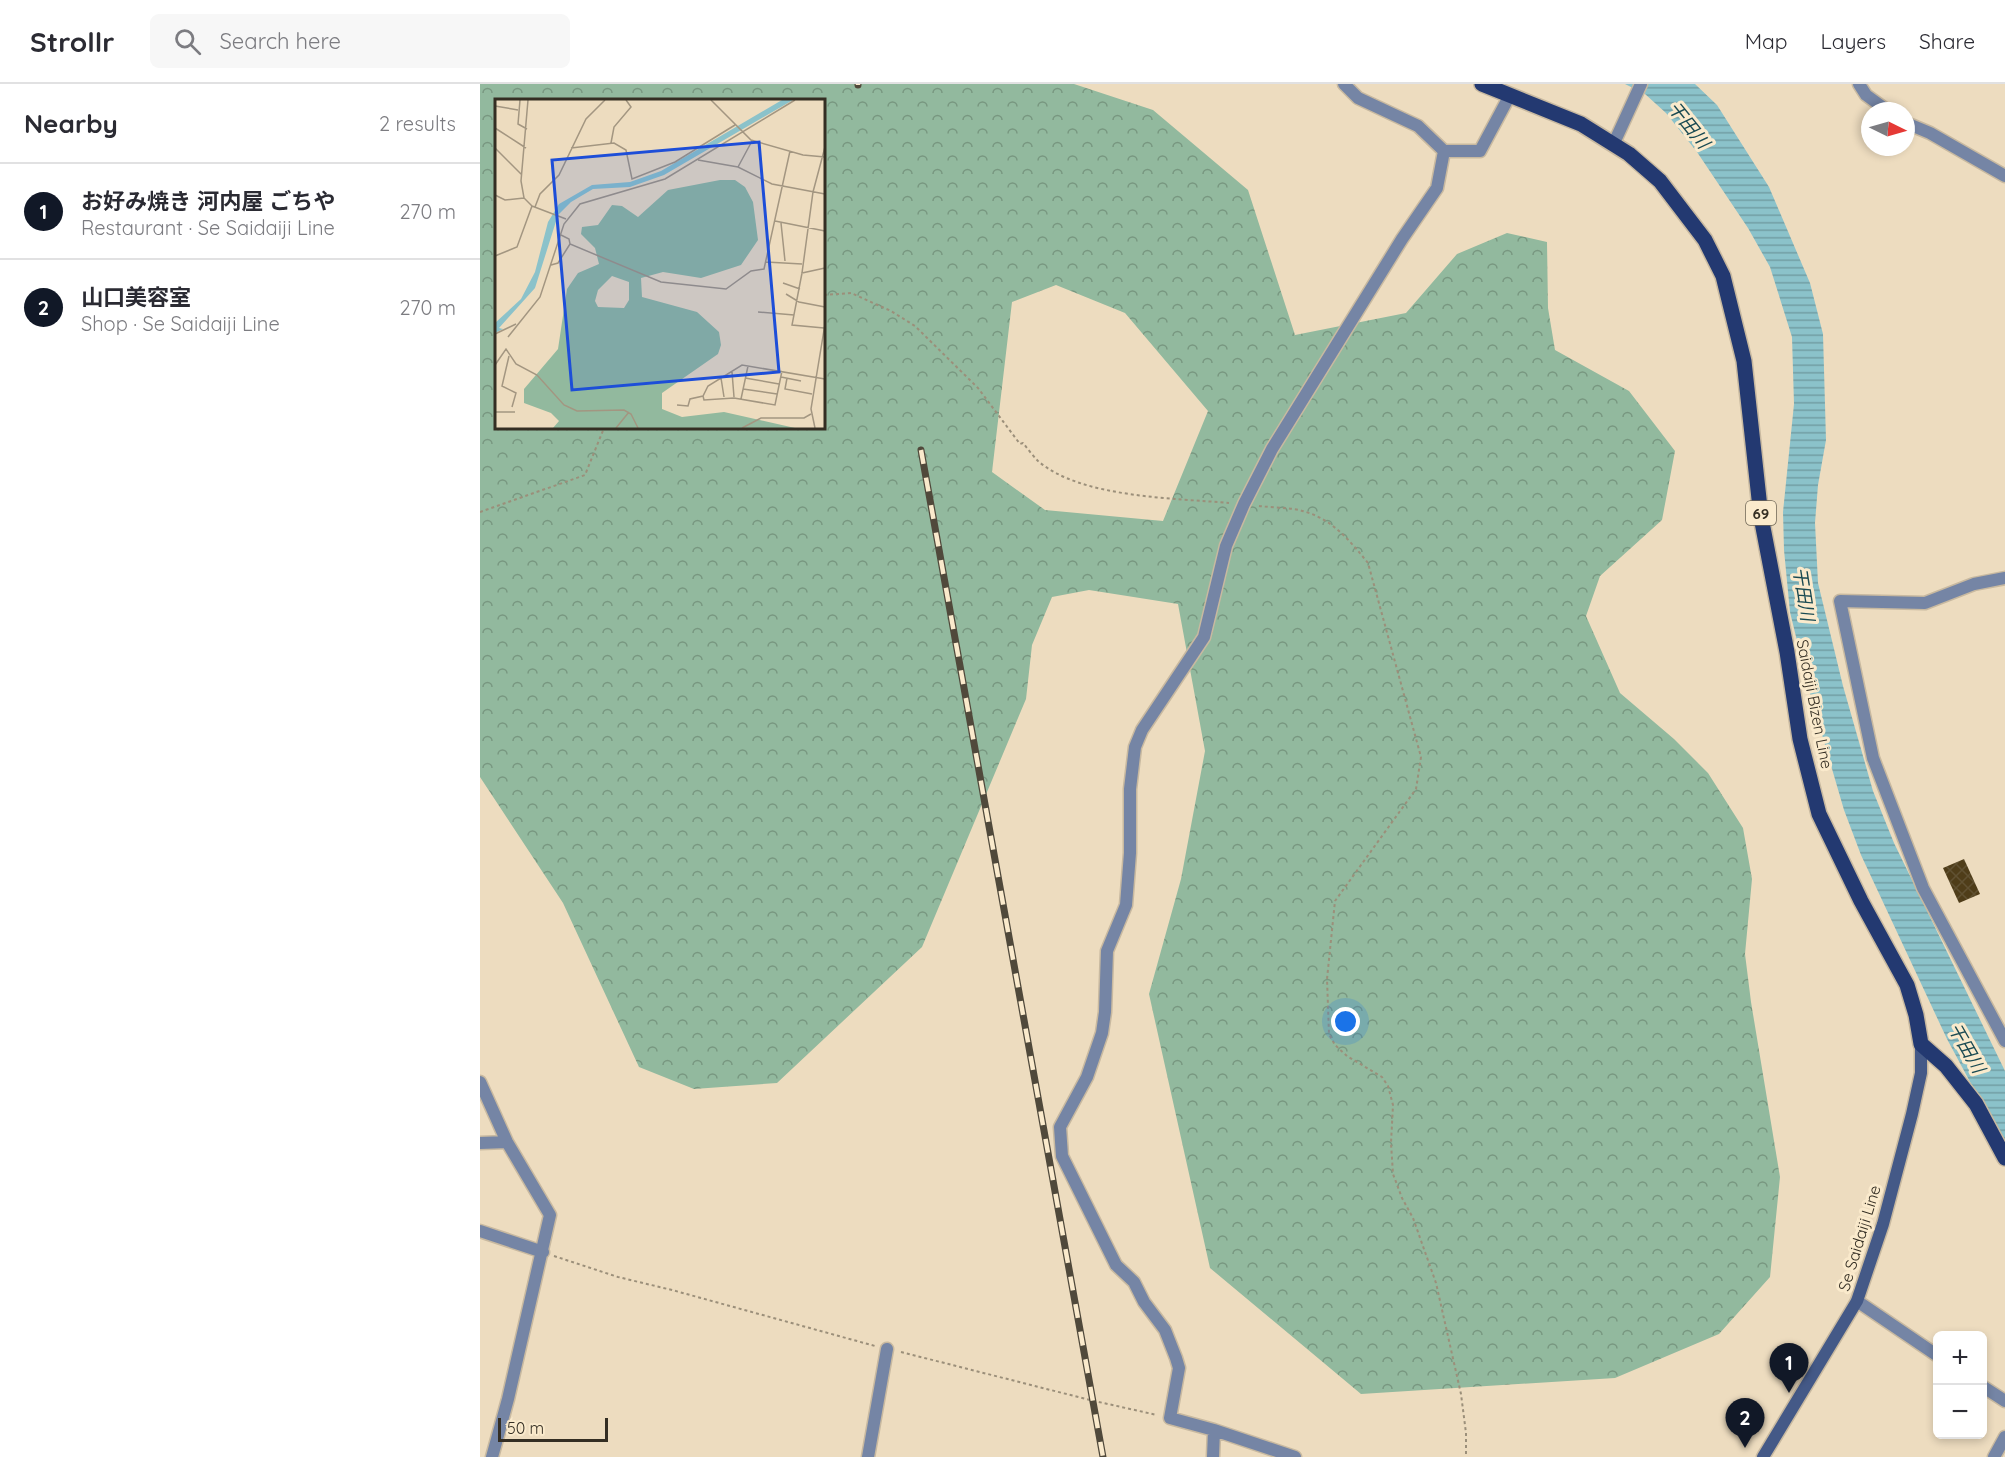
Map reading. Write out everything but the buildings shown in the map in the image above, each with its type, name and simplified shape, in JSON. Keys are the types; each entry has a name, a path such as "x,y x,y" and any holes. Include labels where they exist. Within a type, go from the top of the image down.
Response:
{"main road":[{"name":"Saidaiji Bizen Line","path":"1482,84 1581,124 1614,144 1660,181 1705,240 1723,276 1744,361 1761,517 1787,652 1800,740 1819,814 1861,901 1907,985 1916,1015 1921,1044"},
{"path":"1921,1044 1946,1066 1976,1104 2005,1158"},
{"name":"Se Saidaiji Line","path":"1763,1457 1857,1301 1883,1224 1912,1114 1921,1073 1921,1044"}],"street":[{"path":"1344,84 1359,98 1418,126 1444,151 1480,152 1510,95"},
{"path":"1614,144 1641,84"},
{"path":"1859,84 1866,95 1876,102"},
{"path":"1915,127 2005,176"},
{"path":"1294,1457 1170,1418 1179,1368 1176,1358 1165,1330 1144,1302 1134,1282 1116,1266 1062,1156 1060,1127 1087,1077 1102,1034 1107,951 1126,905 1130,853 1130,789 1135,747 1142,730 1204,637 1226,546 1272,449 1402,239 1437,188 1444,151"},
{"path":"2005,578 1974,584 1925,603 1840,601 1873,758 1923,888 2005,1041"},
{"path":"480,1082 507,1142 550,1215 508,1399 492,1457"},
{"path":"480,1143 507,1142"},
{"path":"480,1231 543,1252"},
{"path":"1857,1301 1933,1353"},
{"path":"868,1457 887,1349"},
{"path":"1987,1389 2005,1401"},
{"path":"1213,1457 1214,1430"},
{"path":"1994,1457 2005,1437"}],"path":[{"path":"825,295 851,293 891,311 915,326 978,388 1020,444 1023,443 1038,461 1064,477 1098,488 1124,493 1306,512 1332,525 1368,563 1421,757 1416,789 1335,901 1328,979 1329,1034 1335,1046 1382,1077 1388,1086 1393,1105 1390,1143 1393,1174 1413,1218 1436,1283 1461,1394 1466,1433 1466,1457"},
{"path":"480,512 585,475 604,429"},
{"path":"543,1252 618,1277 887,1349 1170,1418"}],"green space":[{"path":"480,84 1074,84 1153,110 1248,190 1295,335 1406,313 1457,254 1507,233 1547,242 1548,308 1555,350 1629,391 1675,451 1662,520 1600,576 1586,616 1620,693 1674,739 1708,773 1743,828 1752,879 1745,954 1780,1177 1770,1277 1719,1334 1615,1378 1361,1394 1210,1268 1149,994 1181,879 1205,751 1178,604 1089,590 1052,597 1032,645 1026,699 922,947 777,1083 694,1089 639,1067 563,903 480,777","holes":["1056,285 1125,313 1208,411 1163,521 1045,510 992,472 1012,302"]}],"water":[{"name":"干田川","path":"1625,84 1695,84 1717,105 1769,187 1810,283 1823,334 1826,440 1818,485 1815,523 1818,583 1843,686 1873,791 1894,843 2005,1071 2005,1147 1947,1039 1861,855 1844,810 1809,690 1790,612 1784,550 1783,512 1794,404 1792,337 1770,267 1748,228 1697,152 1666,113 1645,94"}],"railway":[{"path":"921,450 1103,1457"}],"place":[{"name":"お好み焼き 河内屋 ごちや","path":"1789,1393"},
{"name":"山口美容室","path":"1745,1448"}]}
